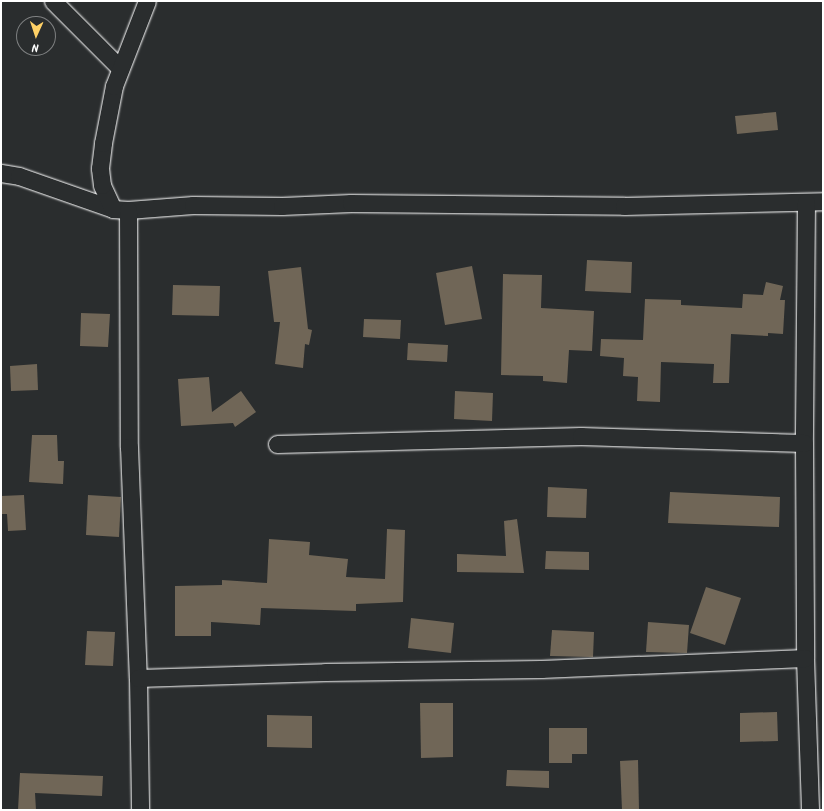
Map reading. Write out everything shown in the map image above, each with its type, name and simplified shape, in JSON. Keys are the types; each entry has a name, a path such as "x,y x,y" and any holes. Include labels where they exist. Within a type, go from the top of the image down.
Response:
{"street":[{"path":"53,1 120,68"},
{"path":"140,810 138,678 120,210 102,185 100,168 112,93 146,1"},
{"path":"1,172 19,176 120,210 193,205 282,206 351,203 624,206 815,201 804,443 805,658 810,810"},
{"path":"276,444 581,436 804,443"},
{"path":"138,678 325,672 541,669 805,658"}],"building":[{"path":"776,112 778,130 737,134 735,116"},
{"path":"587,260 632,262 631,293 585,291"},
{"path":"472,266 482,319 445,325 436,273"},
{"path":"301,267 308,329 312,330 309,345 305,344 303,368 275,364 280,322 274,322 268,271"},
{"path":"503,274 542,275 541,308 594,311 592,351 569,350 567,383 543,381 543,376 501,375"},
{"path":"766,282 783,286 780,300 785,300 783,334 768,333 768,336 731,334 729,383 713,383 714,364 661,362 660,402 637,401 638,377 623,376 624,358 600,356 601,339 643,340 645,299 681,300 681,305 742,308 743,294 763,295"},
{"path":"173,285 220,286 219,316 172,315"},
{"path":"81,313 110,314 108,347 80,346"},
{"path":"364,319 401,320 400,339 363,337"},
{"path":"408,343 448,345 447,362 407,360"},
{"path":"37,364 38,390 11,391 10,366"},
{"path":"209,377 212,412 241,391 256,412 235,427 233,423 181,426 178,379"},
{"path":"455,391 493,393 492,421 454,419"},
{"path":"32,435 57,435 58,461 64,461 63,484 29,482"},
{"path":"548,487 587,489 586,518 547,517"},
{"path":"670,492 780,497 779,527 668,523"},
{"path":"24,495 26,530 8,531 7,514 1,514 1,496"},
{"path":"88,495 121,497 119,537 86,535"},
{"path":"517,519 524,573 457,572 457,554 506,556 504,521"},
{"path":"387,529 405,530 403,602 356,604 356,611 261,608 260,625 211,622 211,636 175,636 175,586 222,585 222,580 267,583 269,539 310,542 309,555 348,559 346,577 385,579"},
{"path":"546,551 589,552 589,570 545,569"},
{"path":"706,587 741,598 725,645 690,633"},
{"path":"411,618 454,623 451,653 408,648"},
{"path":"648,622 689,625 687,653 646,652"},
{"path":"552,630 594,632 593,657 550,656"},
{"path":"87,631 115,632 113,666 85,665"},
{"path":"420,703 453,703 453,757 421,758"},
{"path":"777,712 778,741 740,742 740,713"},
{"path":"267,715 312,716 312,748 267,747"},
{"path":"549,728 587,728 587,754 572,754 572,763 549,763"},
{"path":"638,760 639,810 622,810 620,761"},
{"path":"507,770 549,771 549,788 506,786"},
{"path":"20,773 103,776 102,796 35,793 36,810 18,810"}]}
